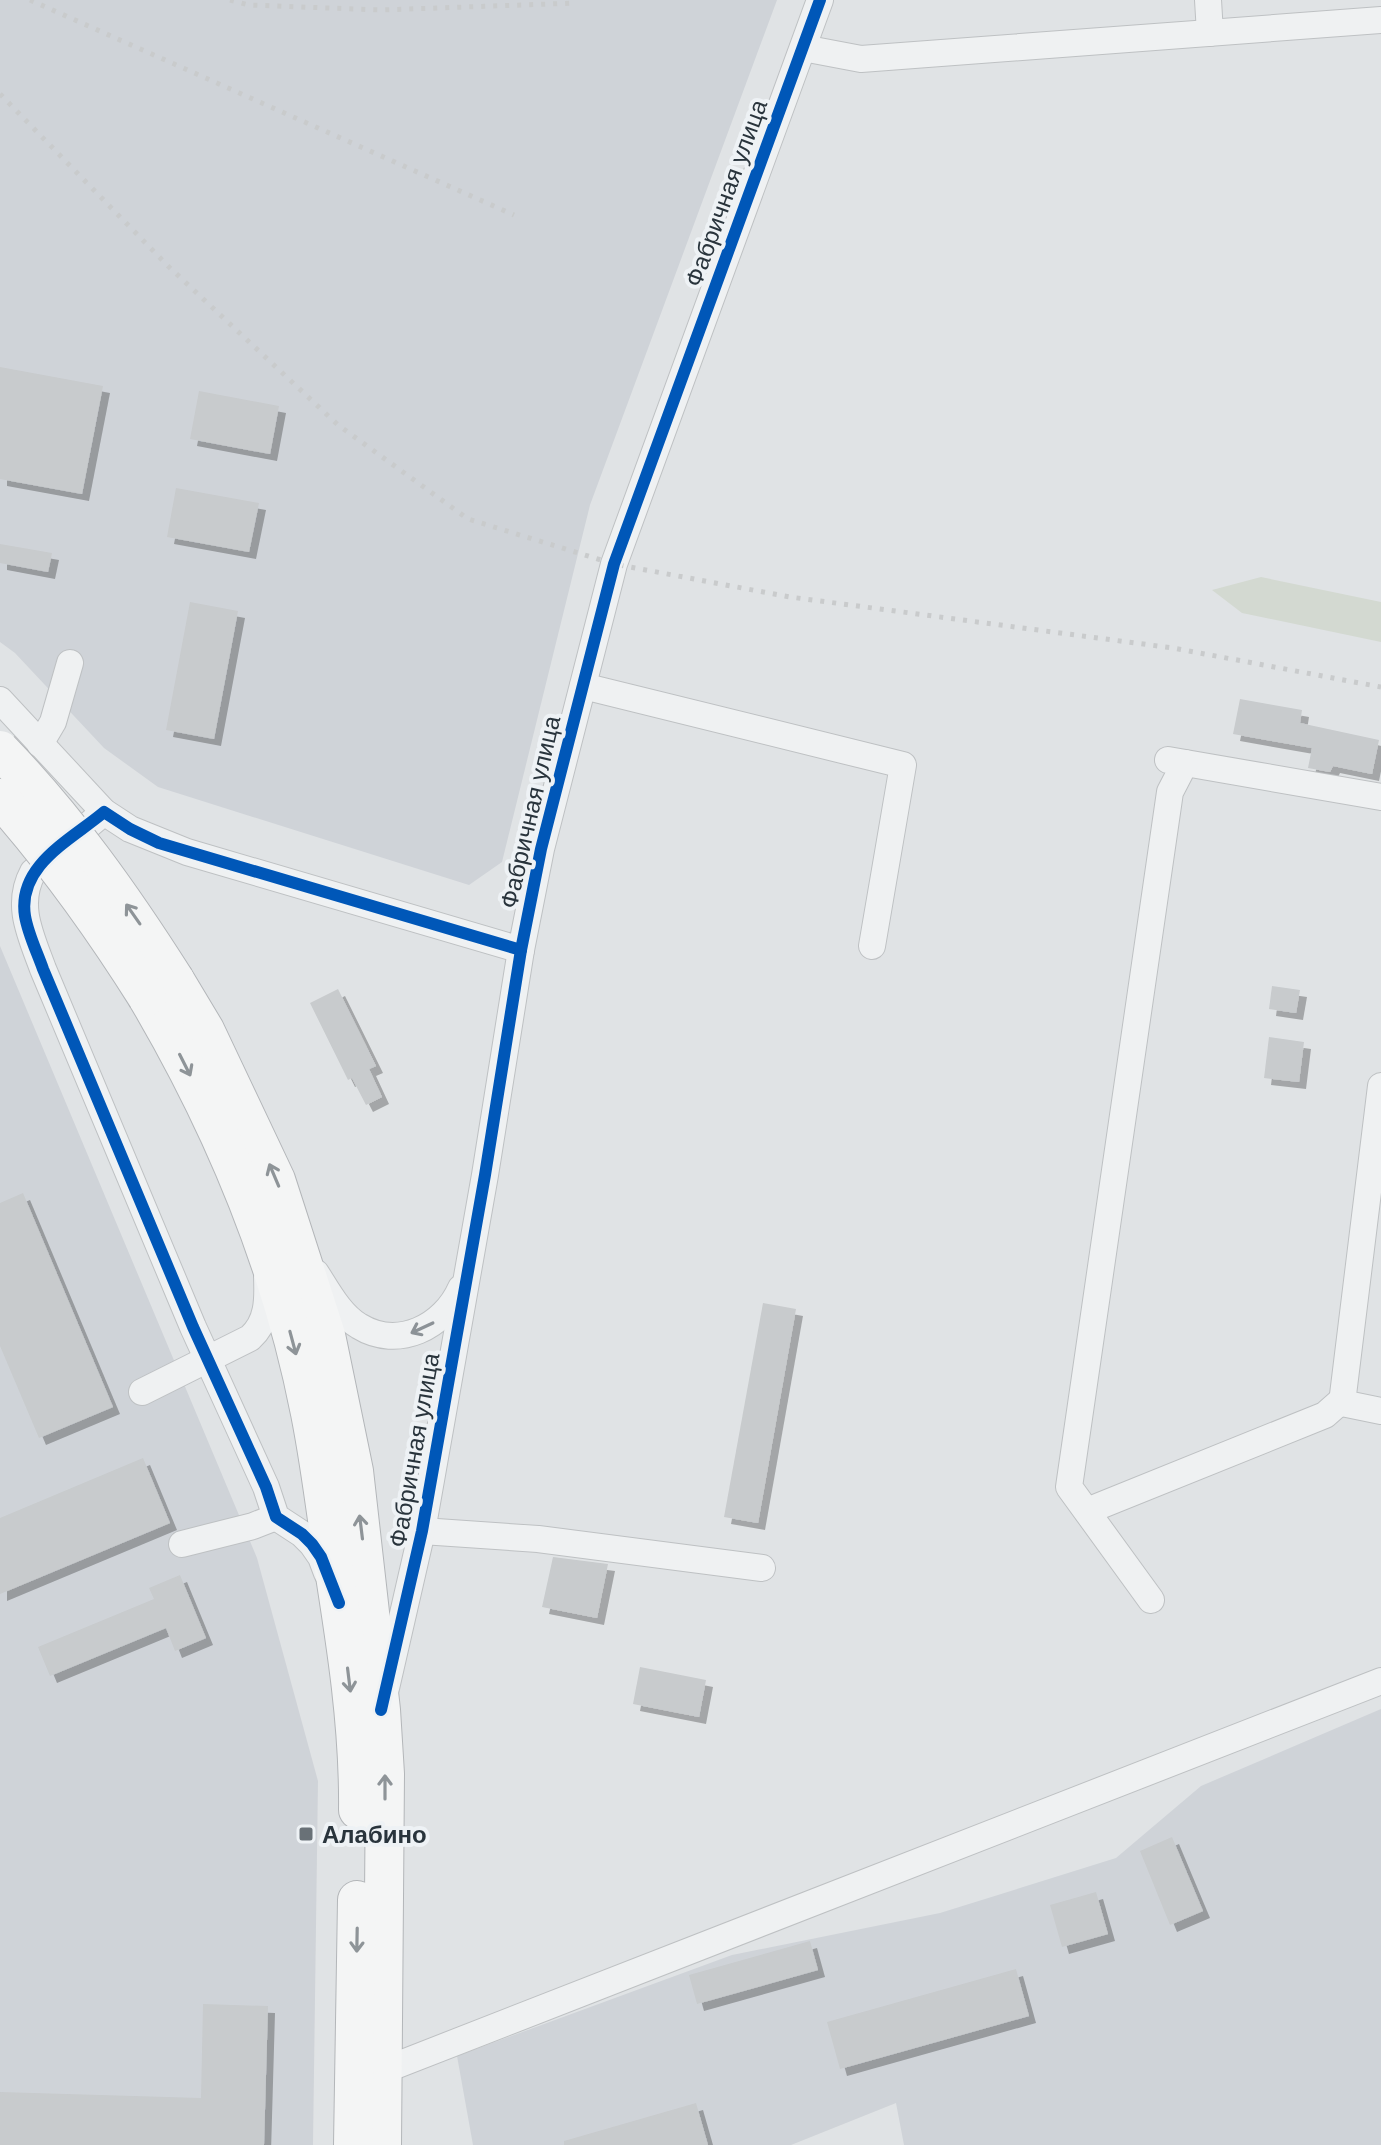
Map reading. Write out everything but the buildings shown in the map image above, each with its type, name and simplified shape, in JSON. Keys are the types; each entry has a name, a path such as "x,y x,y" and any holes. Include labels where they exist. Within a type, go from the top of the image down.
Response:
{"highway":[{"path":"0,750 51,806 135,916 161,988 176,1046 236,1171 263,1242 290,1329 322,1476 358,1774 353,2145"},
{"path":"0,798 108,934 205,1030 276,1180 326,1335 354,1471 381,1710 385,1774 382,2145"}],"street":[{"name":"Фабричная улица","path":"381,1710 422,1531 541,849 614,564 820,0"},
{"path":"1208,0 1210,33"},
{"path":"803,48 861,59 1381,20"},
{"path":"40,744 53,722 70,663"},
{"path":"583,686 903,765 872,946"},
{"path":"0,700 104,812 159,843 521,950"},
{"path":"1151,1600 1069,1487 1176,762 1381,797"},
{"path":"104,812 33,872 27,883 24,912 43,969 208,1361 266,1487 276,1517 312,1544 321,1557 339,1603"},
{"path":"1087,1511 1325,1415 1342,1400 1381,1086"},
{"path":"142,1392 208,1361 259,1330 265,1319 268,1280 263,1242"},
{"path":"300,1249 357,1325 392,1335 410,1334 444,1316 455,1301 468,1270"},
{"path":"1342,1400 1342,1403 1381,1411"},
{"path":"182,1544 276,1517"},
{"path":"422,1531 538,1539 762,1568"},
{"path":"382,2071 1381,1681"}],"shaded area":[{"path":"0,0 777,0 590,505 502,862 469,885 158,787 104,748 15,653 0,642"},
{"path":"1261,577 1381,602 1381,642 1242,613 1212,590"},
{"path":"0,946 257,1558 318,1781 313,2145 0,2145"},
{"path":"1381,1709 1381,2145 904,2145 896,2103 791,2145 473,2145 457,2056 732,1955 940,1913 1116,1858 1201,1786"}],"railway":[{"path":"30,0 514,215"},
{"path":"230,0 249,5 381,10 577,3"},
{"path":"0,94 169,267 338,425 468,519 614,564 790,597 1173,648 1381,687"}],"cycle path":[{"path":"381,1710 422,1531 541,849 614,564 820,0"},
{"path":"339,1603 321,1557 312,1544 276,1517 266,1487 193,1327 30,936 25,916 29,882 49,855 104,812 159,843 521,950"}],"place":[{"name":"Алабино","path":"306,1834"}]}
